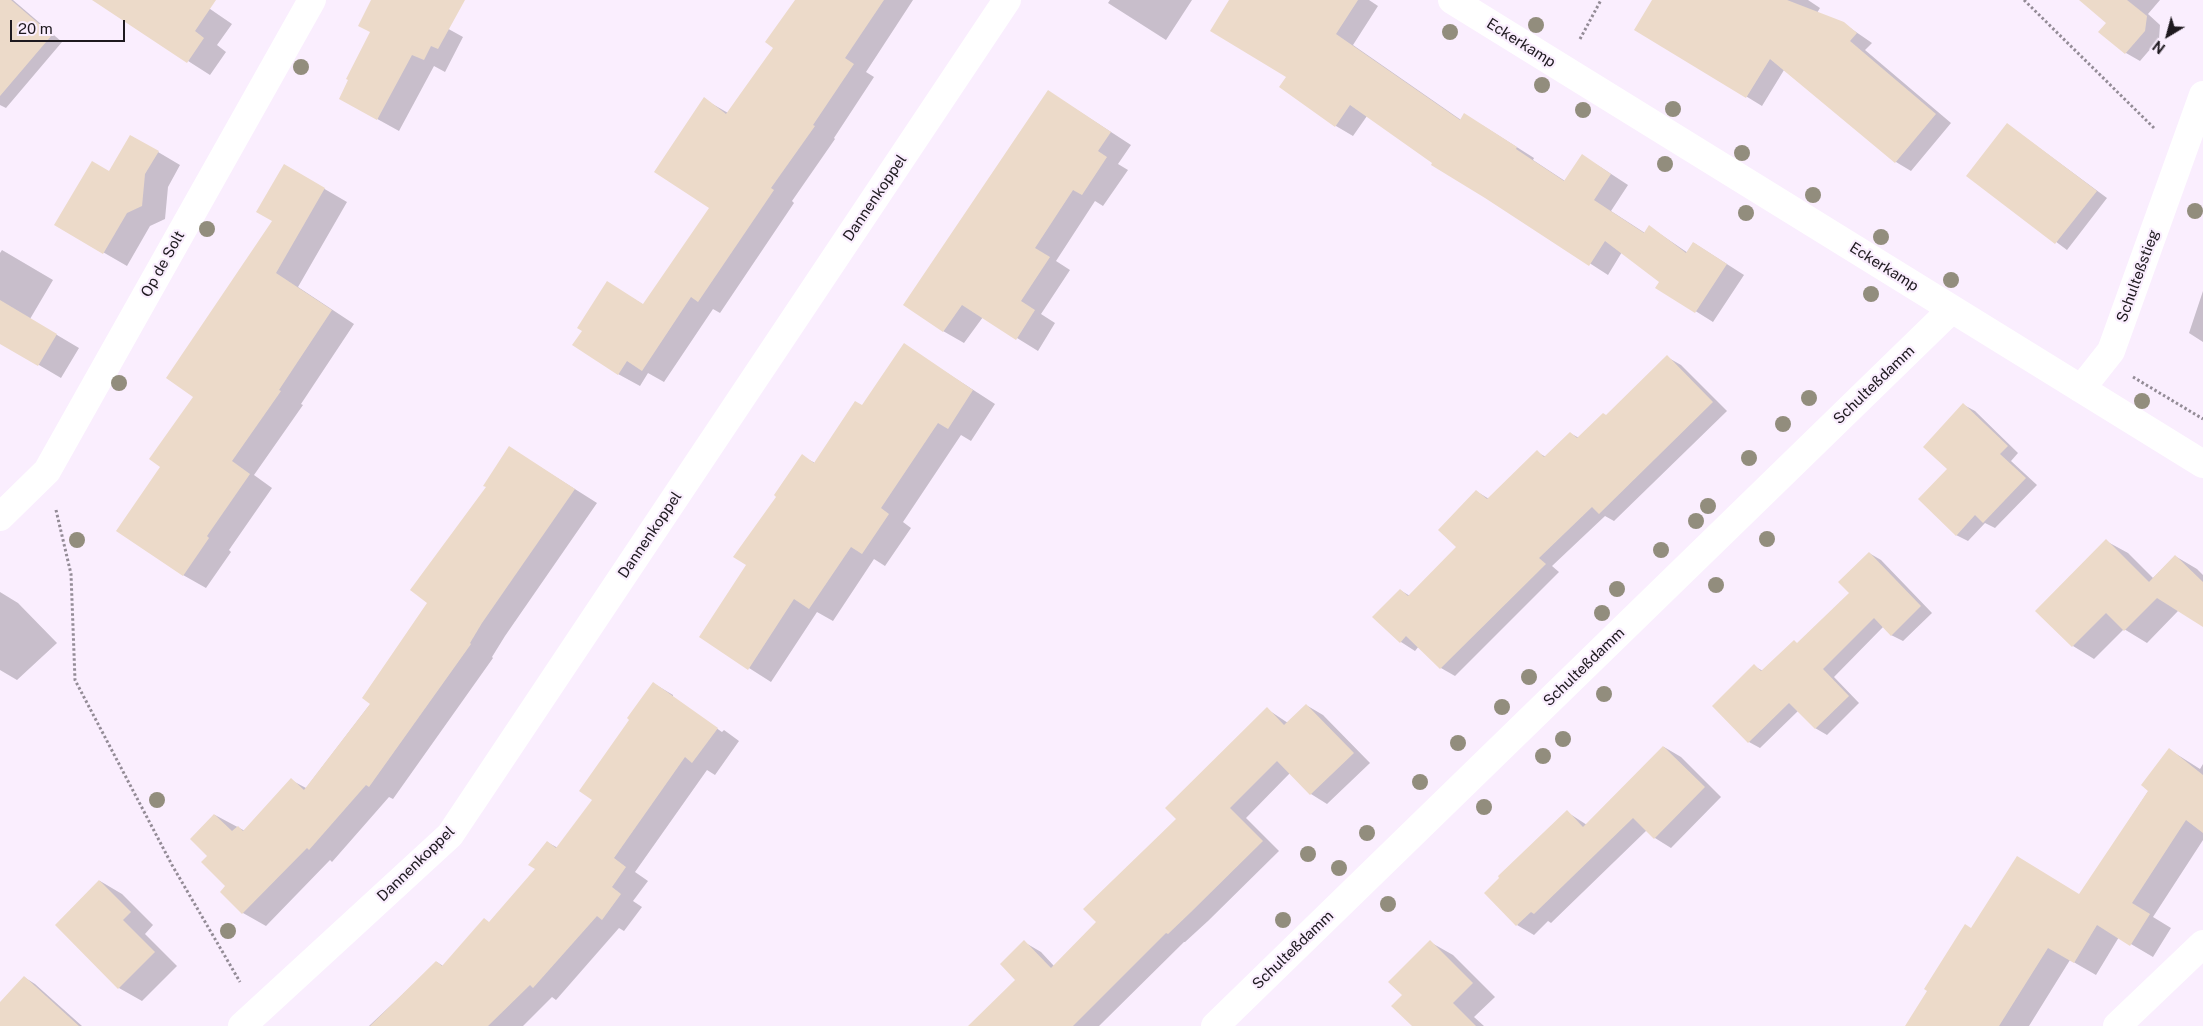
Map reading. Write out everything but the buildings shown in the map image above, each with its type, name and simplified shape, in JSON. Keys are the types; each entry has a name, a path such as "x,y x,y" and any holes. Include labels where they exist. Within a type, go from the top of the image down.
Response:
{"street":[{"name":"Op de Solt","path":"0,517 47,471 312,0"},
{"name":"Dannenkoppel","path":"249,1019 450,835 1007,0"},
{"name":"Eckerkamp","path":"1452,0 2203,464"},
{"name":"Schulteßstieg","path":"2081,389 2111,351 2203,95"},
{"name":"Schulteßdamm","path":"1215,1026 1952,308"},
{"path":"2117,1026 2203,944"}],"path":[{"name":"Eckerkamp","path":"1564,70 1601,0"},
{"path":"2024,0 2182,155"},
{"path":"47,471 71,574 75,680 172,864 249,1019"}]}
